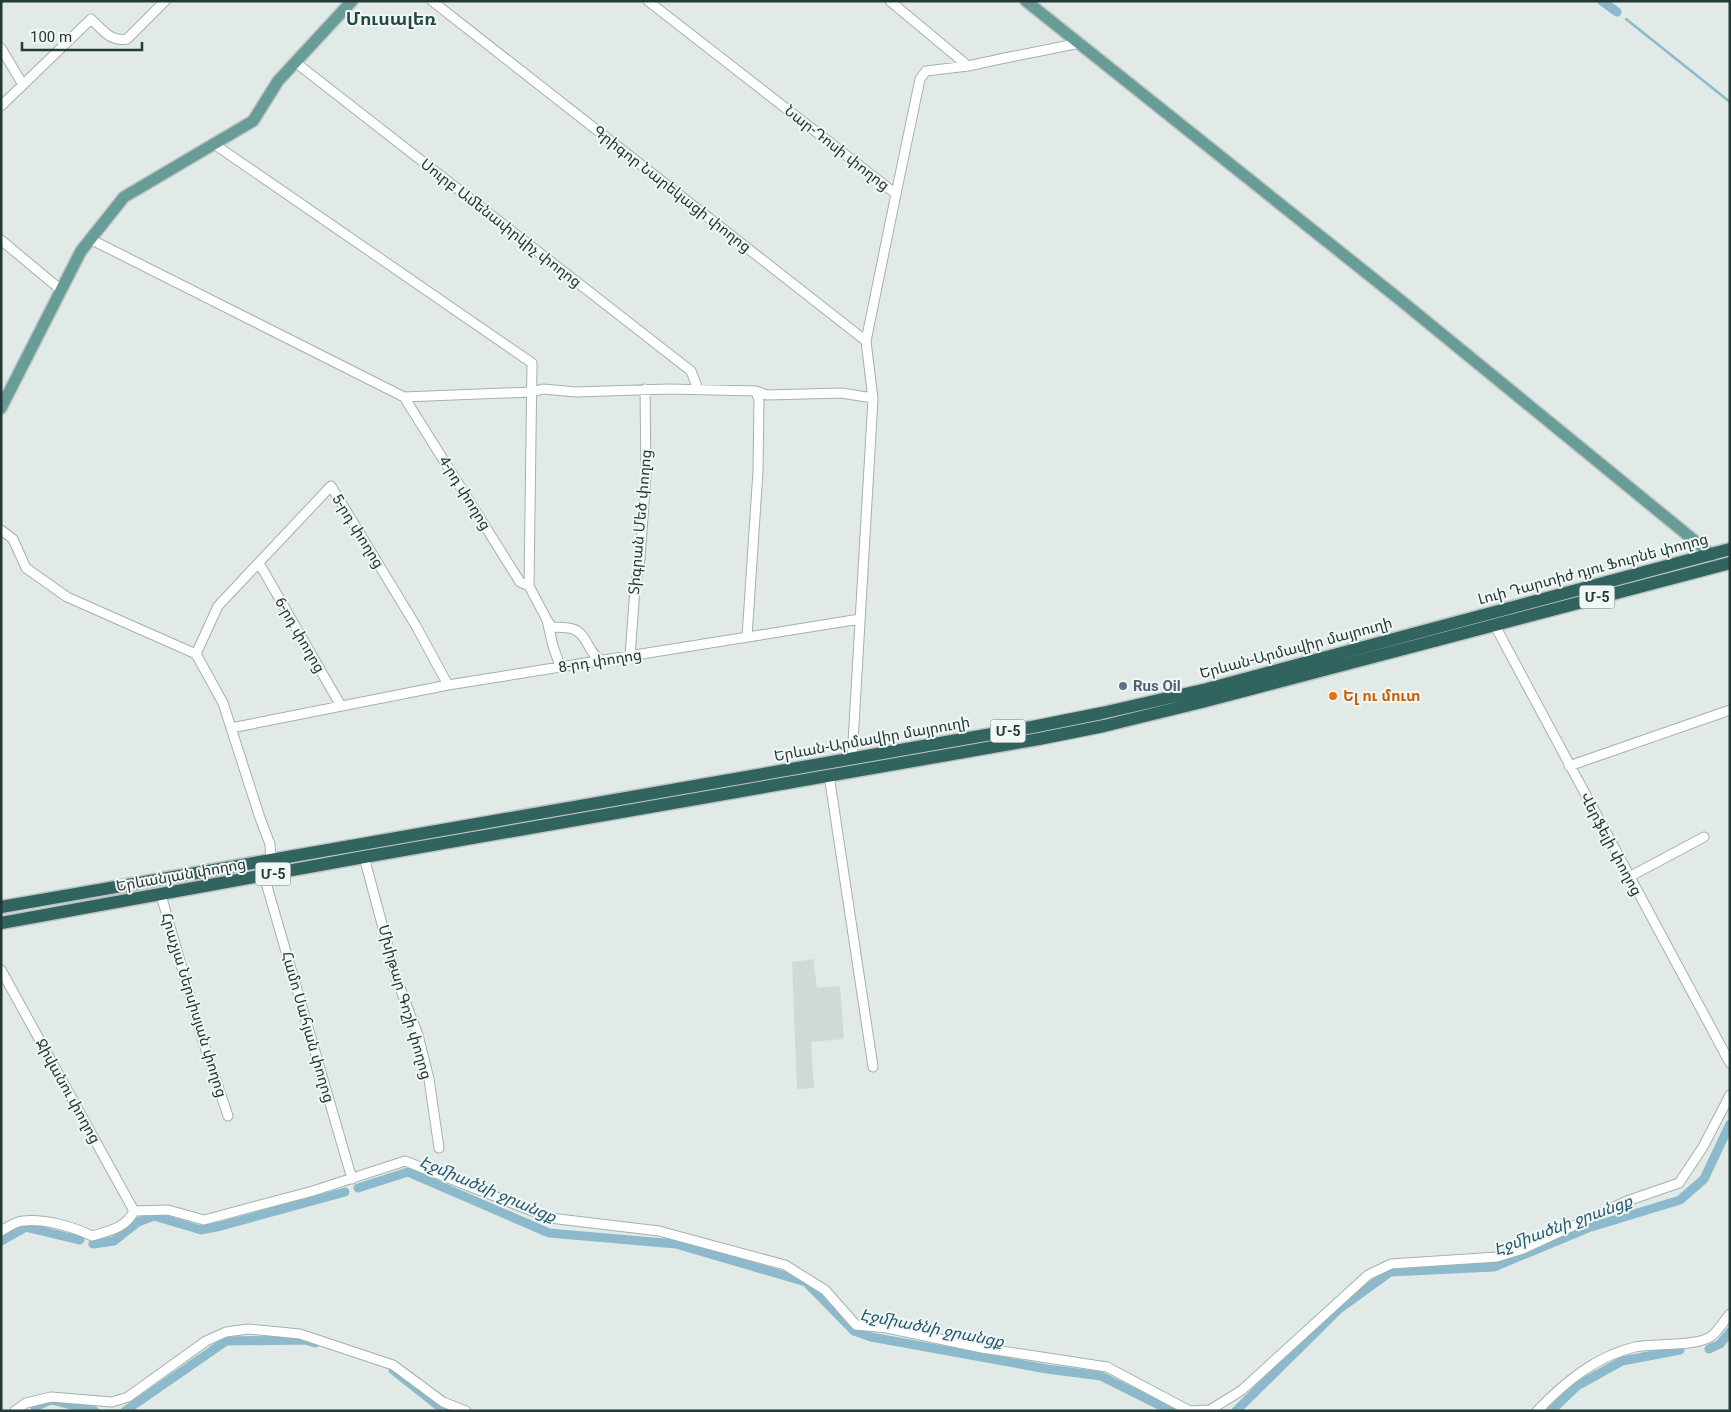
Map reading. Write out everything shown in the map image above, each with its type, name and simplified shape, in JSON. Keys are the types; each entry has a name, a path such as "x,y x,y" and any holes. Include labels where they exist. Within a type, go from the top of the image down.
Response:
{"highway":[{"name":"Լուի Դարտիժ դյու Ֆուրնե փողոց","path":"1465,626 1730,549"},
{"name":"Լուի Դարտիժ դյու Ֆուրնե փողոց","path":"1465,626 1494,624 1730,563"},
{"name":"Երևան-Արմավիր մայրուղի","path":"544,819 1102,713 1465,626"},
{"name":"Երևան-Արմավիր մայրուղի","path":"544,819 829,775 1040,739 1104,726 1206,702 1434,634"},
{"name":"Երևանյան փողոց","path":"1,907 272,861 544,819"},
{"name":"Երևանյան փողոց","path":"1,923 364,857 544,819"},
{"path":"75,894 82,901 82,906 77,910"}],"main road":[{"path":"1,408 81,251 124,197 253,121 278,81 352,1"},
{"path":"1026,1 1399,299 1712,554"}],"street":[{"path":"1,106 91,19 111,38 127,39 165,1"},
{"name":"Գրիգոր Նարեկացի փողոց","path":"432,1 866,341"},
{"name":"Նար-Դոսի փողոց","path":"648,1 896,194 920,79 926,71 968,66 1080,44"},
{"path":"890,1 968,66"},
{"path":"1,48 23,85"},
{"name":"Սուրբ Ամենափրկիչ փողոց","path":"295,62 691,371 698,389"},
{"path":"214,144 532,363 529,586 552,627 574,629 581,634 597,658 602,660"},
{"path":"852,759 873,398 866,341 896,194"},
{"path":"1,240 61,290"},
{"path":"90,240 404,397 544,390 576,392 698,389 756,391 767,395 841,393 873,398"},
{"name":"Տիգրան Մեծ փողոց","path":"630,656 646,484 645,389"},
{"path":"747,637 758,471 759,400 756,391"},
{"name":"4-րդ փողոց","path":"404,397 520,582 529,586"},
{"name":"5-րդ փողոց","path":"196,654 218,606 331,486 416,626 448,685"},
{"path":"1,530 13,538 26,568 67,597 196,654 223,703 270,844 272,861"},
{"name":"6-րդ փողոց","path":"259,563 341,706"},
{"name":"8-րդ փողոց","path":"231,728 448,685 860,619"},
{"path":"547,620 560,666"},
{"name":"Վերֆելի փողոց","path":"1494,624 1730,1064"},
{"path":"1569,766 1730,710"},
{"path":"829,775 873,1067"},
{"path":"1629,877 1704,837"},
{"name":"Մխիթար Գոշի փողոց","path":"364,857 397,980 418,1035 429,1079 440,1148"},
{"name":"Համո Սահյան փողոց","path":"264,876 352,1179"},
{"name":"Հրաչյա Ներսիսյան փողոց","path":"160,895 202,1038 228,1116"},
{"name":"Ջիվանու փողոց","path":"1,970 134,1211"},
{"path":"1,1231 21,1221 42,1221 92,1236 120,1227 130,1220 134,1211 168,1210 204,1220 313,1191 405,1161 550,1218 659,1231 786,1265 824,1290 856,1325 887,1328 982,1348 1107,1366 1190,1410 1210,1410 1242,1390 1368,1275 1391,1264 1497,1258 1523,1249 1627,1201 1679,1183 1703,1147 1730,1095"},
{"path":"1537,1411 1557,1390 1607,1358 1634,1347 1650,1344 1685,1344 1712,1336 1730,1314"},
{"path":"15,1411 26,1403 51,1396 112,1402 128,1397 206,1341 226,1332 248,1329 300,1334 393,1365 443,1402 466,1411"}],"shaded area":[{"path":"813,959 817,988 840,986 844,1039 811,1042 814,1088 797,1089 792,962"}],"green space":[{"path":"1423,640 1079,727 111,897 110,894 784,775"}],"waterway":[{"path":"1602,1 1617,12"},
{"path":"1626,19 1730,102"},
{"name":"Էջմիածնի ջրանցք","path":"1236,1411 1339,1309 1390,1272 1494,1267 1588,1228 1680,1200 1704,1179 1730,1124"},
{"name":"Էջմիածնի ջրանցք","path":"358,1188 408,1172 549,1233 676,1244 806,1282 854,1331 871,1337 1047,1369 1101,1376 1171,1411"},
{"name":"Էջմիածնի ջրանցք","path":"93,1244 114,1241 138,1222 154,1216 201,1230 345,1192"},
{"name":"Էջմիածնի ջրանցք","path":"1,1241 26,1227 80,1240"},
{"path":"1709,1349 1720,1344 1730,1332"},
{"path":"125,1411 226,1341 305,1340 315,1343"},
{"path":"1551,1411 1577,1386 1622,1361 1680,1350"},
{"path":"393,1370 441,1408 448,1411"},
{"path":"35,1407 51,1400 95,1411"}],"place":[{"name":"Rus Oil","path":"1123,686"},
{"name":"Ել ու մուտ","path":"1333,696"}],"district":[{"name":"Մուսալեռ","path":"391,18"}]}
